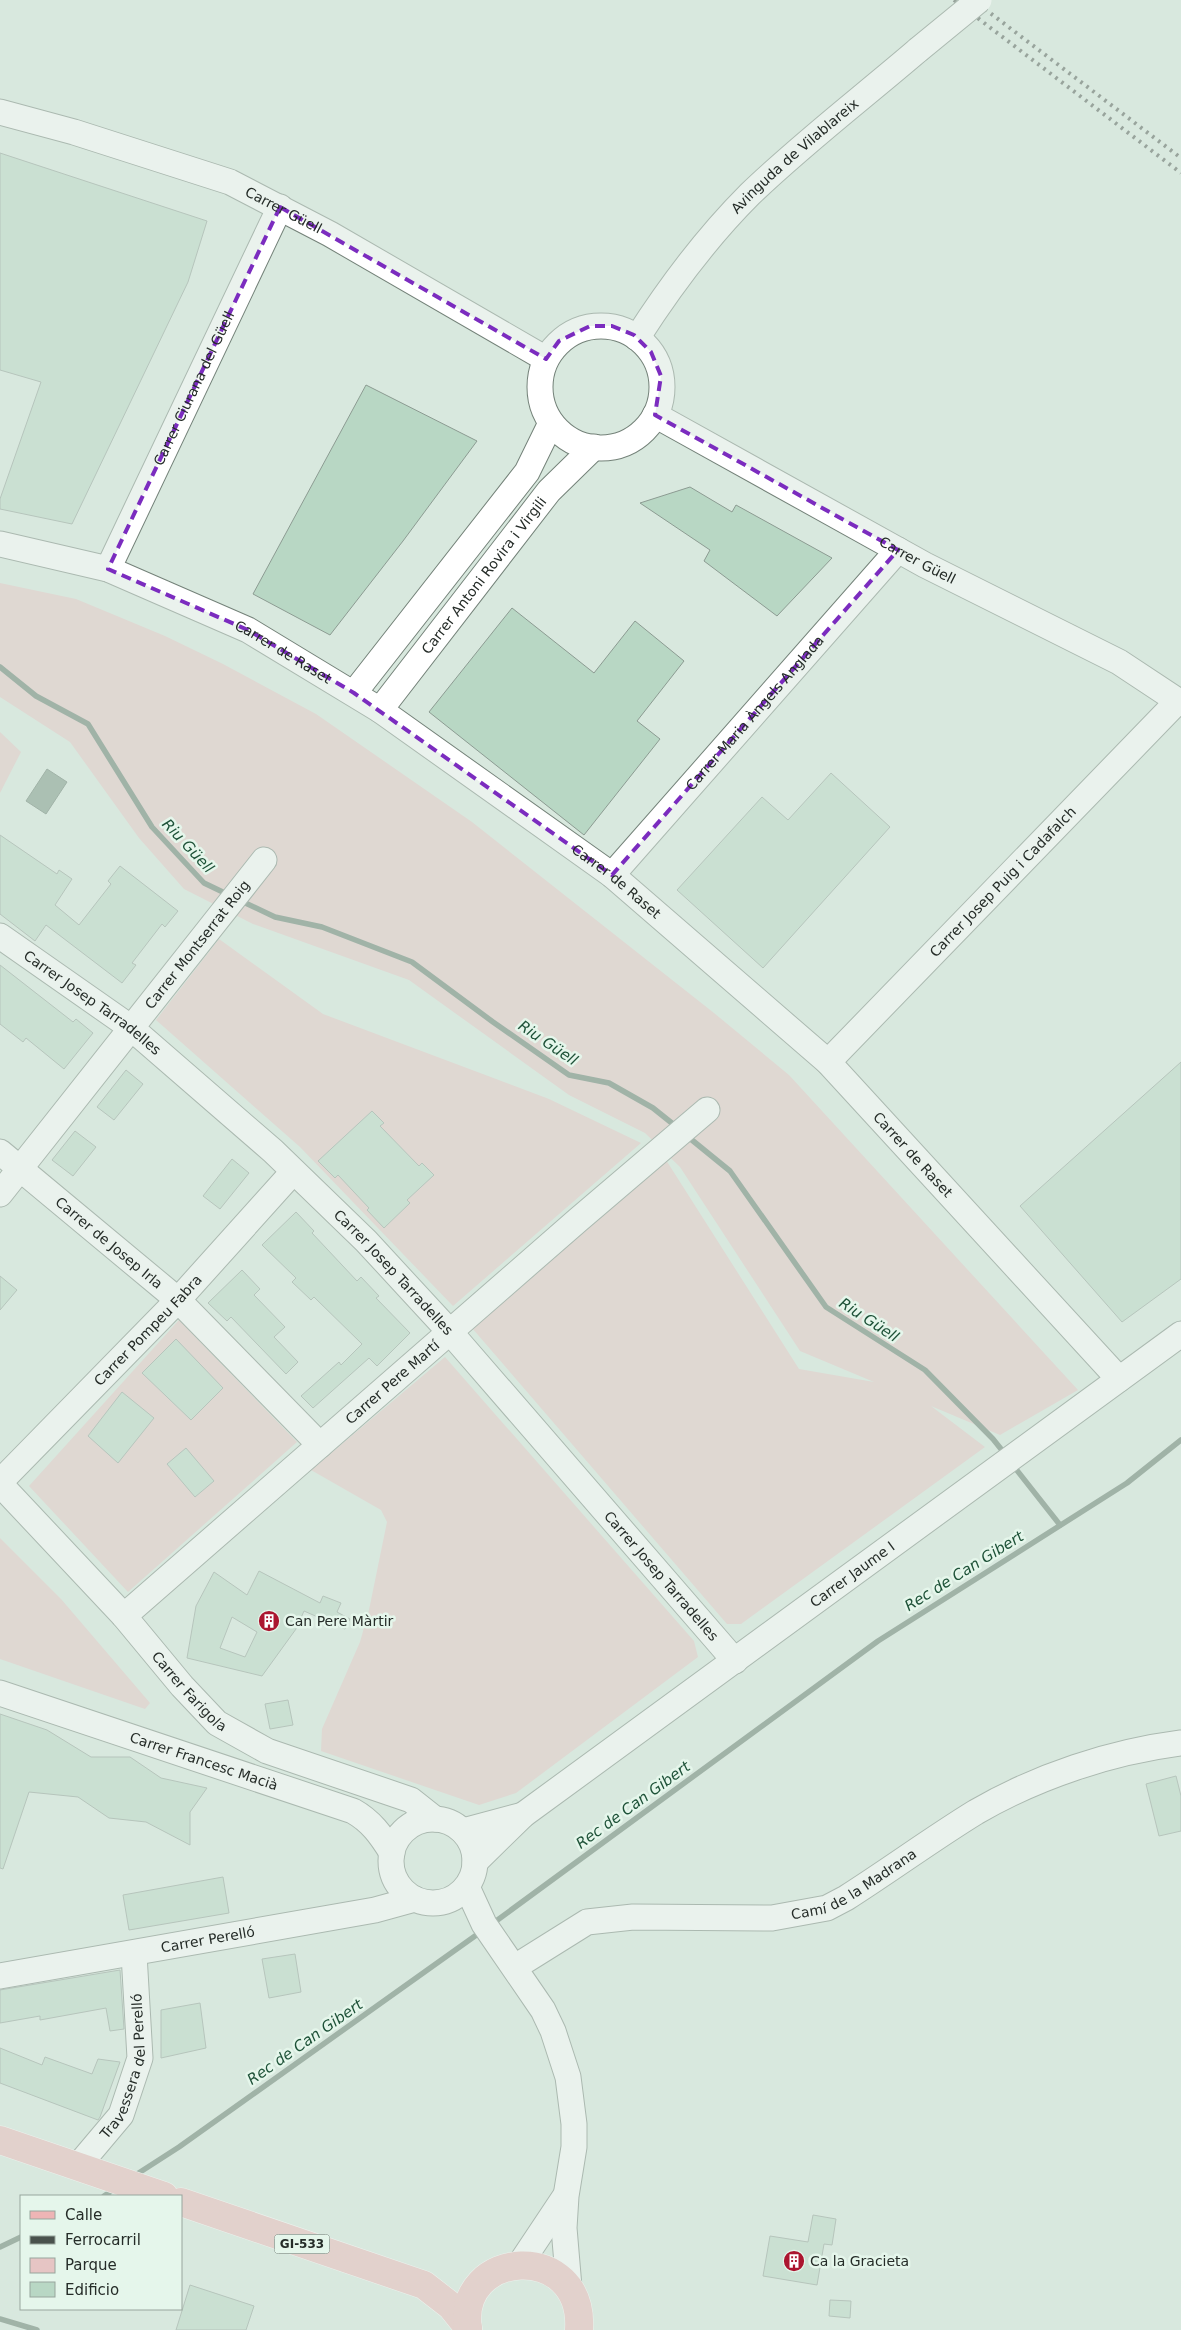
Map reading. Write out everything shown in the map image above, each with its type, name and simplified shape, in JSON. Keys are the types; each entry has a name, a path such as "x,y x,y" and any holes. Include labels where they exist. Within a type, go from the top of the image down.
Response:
{"main road":[{"path":"0,2140 158,2194"},
{"name":"GI-533","path":"182,2202 424,2285 451,2306 468,2329"},
{"name":"GI-533","path":"468,2329 469,2305 480,2284 498,2270 520,2264 537,2266 552,2272 569,2287 577,2303 582,2326"},
{"name":"GI-533","path":"424,2285 450,2284 488,2277"}],"street":[{"name":"Avinguda de Vilablareix","path":"637,338 728,217 751,194 979,0"},
{"name":"Carrer Güell","path":"0,112 74,132 230,182 280,207 546,359"},
{"name":"Carrer Ciurana del Güell","path":"108,569 280,207"},
{"path":"590,326 612,326 637,338 651,352 661,376 662,389 655,415 646,428 634,438 620,445 594,447 574,442 551,423 540,399 541,372 546,359 559,341 568,334 590,326"},
{"name":"Carrer Güell","path":"655,415 898,550 1119,662 1179,702"},
{"path":"354,693 527,472 551,423"},
{"name":"Carrer Antoni Rovira i Virgili","path":"380,710 548,491 594,447"},
{"name":"Carrer de Raset","path":"0,544 108,569 248,630 380,710 612,876 828,1062 1119,1379"},
{"name":"Carrer Maria Àngels Anglada","path":"612,876 898,550"},
{"name":"Carrer Josep Puig i Cadafalch","path":"828,1062 1179,702"},
{"name":"Carrer Montserrat Roig","path":"0,1194 130,1027 264,860"},
{"name":"Carrer Josep Tarradelles","path":"0,936 130,1027 273,1150 293,1172 366,1241 450,1332 735,1661"},
{"name":"Carrer Pere Martí","path":"124,1616 707,1110"},
{"name":"Carrer de Josep Irla","path":"0,1152 178,1300 320,1445"},
{"name":"Carrer Pompeu Fabra","path":"0,1483 178,1300 293,1172"},
{"name":"Carrer Jaume I","path":"475,1862 523,1815 1181,1334"},
{"name":"Carrer Farigola","path":"0,1483 124,1616 199,1706 224,1727 267,1751 411,1800 435,1819"},
{"name":"Carrer Francesc Macià","path":"0,1693 352,1811 364,1817 372,1825 392,1853"},
{"name":"Camí de la Madrana","path":"511,1961 587,1922 633,1917 772,1918 827,1908 853,1894 976,1812 1028,1785 1146,1747 1181,1743"},
{"name":"Carrer Jaume I","path":"463,1831 523,1815"},
{"path":"435,1819 450,1822 463,1831 472,1845 475,1862 474,1873 459,1893 430,1904 415,1899 402,1890 394,1877 392,1853 398,1838 410,1826 435,1819"},
{"path":"459,1893 511,1961 553,2031 568,2077 574,2132 566,2196 564,2243 569,2287"},
{"name":"Carrer Perelló","path":"0,1976 134,1954 375,1910 415,1899"},
{"name":"Travessera del Perelló","path":"90,2171 121,2115 140,2058 134,1954"},
{"path":"520,2264 566,2196"}],"highlighted area":[{"path":"280,207 546,359 559,341 590,326 612,326 634,335 651,352 661,376 655,415 898,550 612,875 354,693 248,630 108,569"}],"green space":[{"path":"0,583 76,599 165,636 223,664 316,714 472,822 714,1013 789,1075 1078,1390 1000,1435 931,1406 985,1447 741,1624 727,1624 472,1328 666,1160 799,1369 874,1382 800,1351 680,1167 645,1133 569,1095 409,980 253,924 184,889 139,838 70,742 0,697"},
{"path":"0,732 21,752 0,793"},
{"path":"219,939 323,1014 549,1099 641,1143 453,1306 300,1147 156,1020"},
{"path":"179,1320 297,1442 128,1592 29,1486"},
{"path":"445,1357 694,1641 698,1657 516,1793 479,1805 321,1751 322,1729 360,1642 369,1610 387,1522 381,1510 311,1470"},
{"path":"0,1538 61,1599 150,1703 145,1709 0,1659"}],"shaded area":[{"path":"47,769 67,782 46,814 26,801"}],"building":[{"path":"0,153 207,221 188,282 72,524 0,509 0,499 41,382 0,370"},
{"path":"366,385 477,441 330,635 253,594"},
{"path":"690,487 732,512 736,505 832,558 777,616 704,561 710,550 640,503"},
{"path":"512,608 594,673 635,621 684,661 637,721 660,739 584,835 429,712"},
{"path":"831,773 890,827 763,968 677,890 762,797 788,820"},
{"path":"0,835 57,874 59,870 72,879 55,905 79,925 111,884 108,881 120,866 178,911 165,927 162,924 132,963 136,965 122,983 46,925 35,941 0,914"},
{"path":"0,965 73,1022 76,1019 93,1033 64,1069 26,1038 23,1042 0,1024"},
{"path":"1181,1062 1181,1279 1122,1322 1020,1206"},
{"path":"126,1070 143,1084 114,1120 97,1107"},
{"path":"372,1111 384,1123 380,1126 419,1166 422,1163 434,1175 407,1200 410,1203 384,1228 367,1210 369,1208 338,1175 335,1178 318,1161"},
{"path":"75,1131 96,1147 73,1176 52,1160"},
{"path":"232,1159 249,1173 220,1209 203,1196"},
{"path":"296,1212 314,1231 312,1233 357,1281 361,1277 379,1296 376,1298 410,1333 377,1366 369,1358 313,1408 301,1396 339,1362 341,1365 362,1344 314,1297 311,1300 292,1282 296,1278 262,1245"},
{"path":"242,1270 260,1289 254,1295 285,1327 274,1337 298,1362 286,1374 231,1317 227,1321 208,1303"},
{"path":"0,1276 17,1290 0,1310"},
{"path":"176,1339 223,1388 191,1420 142,1373"},
{"path":"122,1392 154,1418 118,1463 88,1436"},
{"path":"186,1448 214,1481 195,1497 167,1464"},
{"name":"Can Pere Màrtir","path":"259,1571 320,1603 323,1596 341,1603 337,1612 350,1619 345,1629 304,1611 296,1629 262,1676 187,1658 196,1606 214,1572 247,1595","holes":["232,1617 257,1632 245,1657 220,1648"]},
{"path":"288,1700 293,1725 270,1729 265,1704"},
{"path":"0,1714 47,1730 91,1757 130,1757 161,1778 207,1788 190,1812 190,1845 146,1822 109,1818 78,1797 29,1792 3,1869 0,1868"},
{"path":"1176,1776 1181,1796 1181,1831 1159,1836 1146,1784"},
{"path":"223,1877 229,1913 129,1930 123,1895"},
{"path":"295,1954 301,1992 269,1998 262,1959"},
{"path":"120,1970 124,2029 110,2031 106,2008 40,2020 40,2016 0,2023 0,1990"},
{"path":"200,2003 206,2048 161,2058 161,2010"},
{"path":"0,2048 42,2065 45,2057 92,2074 98,2059 120,2062 98,2120 0,2083"},
{"name":"Ca la Gracieta","path":"813,2215 836,2219 832,2245 824,2244 817,2285 763,2276 770,2236 808,2242"},
{"path":"190,2285 254,2306 246,2330 176,2330"},
{"path":"830,2300 851,2301 850,2318 829,2316"}],"waterway":[{"name":"Riu Güell","path":"0,667 36,696 88,724 152,827 204,883 229,895"},
{"name":"Riu Güell","path":"239,900 275,917 322,927 412,962 569,1075 609,1083 653,1108 678,1128"},
{"name":"Riu Güell","path":"687,1136 730,1171 826,1307 925,1370 993,1439 1005,1454"},
{"name":"Rec de Can Gibert","path":"492,1924 878,1641 1127,1483 1181,1440"},
{"name":"Riu Güell","path":"1012,1464 1060,1525"},
{"name":"Rec de Can Gibert","path":"134,2176 179,2147 482,1931"},
{"name":"Rec de Can Gibert","path":"106,2195 116,2188"},
{"name":"Rec de Can Gibert","path":"0,2247 20,2237"},
{"path":"0,2319 37,2330"}],"railway":[{"path":"954,0 1181,173"},
{"path":"973,0 1181,158"}],"place":[{"name":"Can Pere Màrtir","path":"269,1621"},
{"name":"Ca la Gracieta","path":"794,2261"}]}
